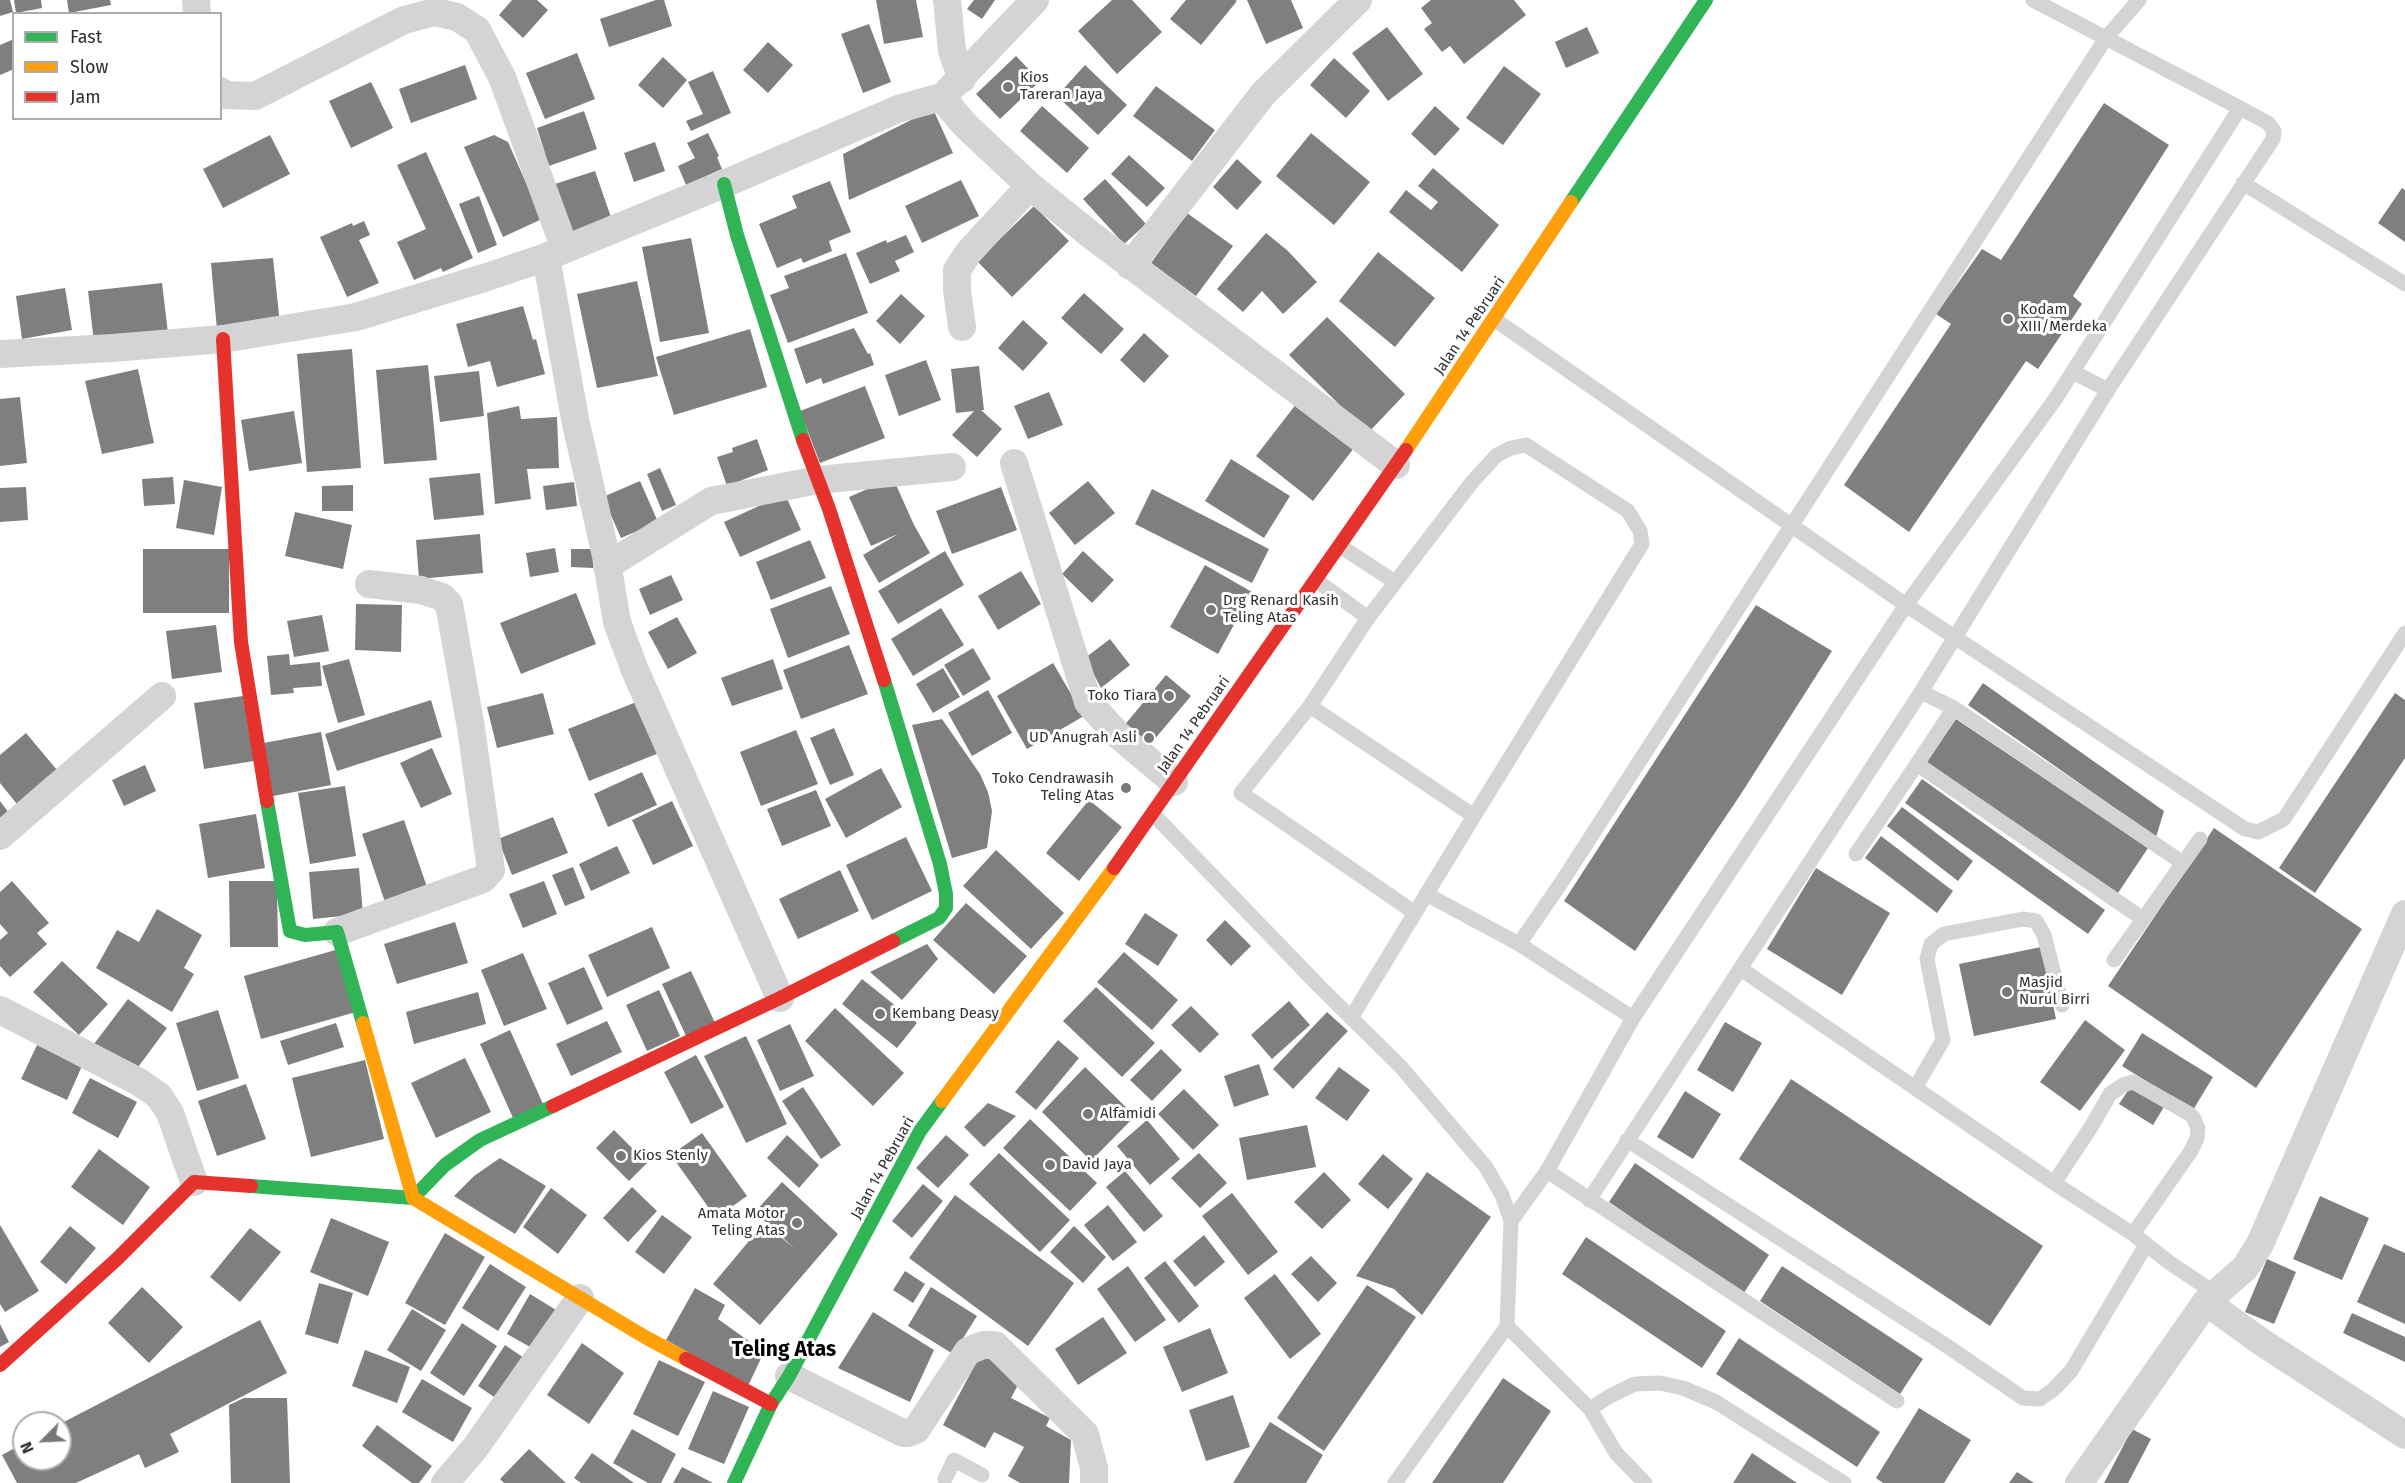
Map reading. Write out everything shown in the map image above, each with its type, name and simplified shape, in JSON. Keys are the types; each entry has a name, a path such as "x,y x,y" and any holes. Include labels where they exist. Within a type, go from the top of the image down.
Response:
{"street":[{"path":"946,0 954,87"},
{"path":"1035,0 954,87 947,104 1030,186 1130,266 1396,465"},
{"path":"1130,266 1263,94 1358,0"},
{"name":"Jalan 14 Pebruari","path":"734,1483 771,1404 789,1376 920,1131 1153,814 1340,546 1706,0"},
{"path":"222,92 225,95 255,96 404,20 435,12 457,17 477,30 502,77 556,253 575,418 617,622 624,644 780,998"},
{"path":"0,354 222,339 264,334 356,317 556,253 954,87"},
{"path":"413,1198 445,1165 480,1140 780,998 939,918 945,908 946,894 940,864 851,572 786,393 737,235 724,184"},
{"path":"962,327 957,270 969,252 1030,186"},
{"path":"222,339 241,642 287,920 290,931 296,934 337,932 483,879 491,870 471,728 449,604 442,597 421,590 369,584"},
{"path":"1014,463 1088,702 1117,734 1174,782"},
{"path":"607,566 711,501 818,480 952,467"},
{"path":"0,836 162,696"},
{"path":"2079,1483 2210,1297 2245,1268 2260,1244 2405,914"},
{"path":"337,932 413,1198"},
{"path":"0,1010 139,1082 159,1096 170,1113 194,1182"},
{"path":"0,1365 117,1259 194,1182 413,1198 645,1337 771,1404"},
{"path":"2210,1297 2263,1343 2405,1435"},
{"path":"446,1483 475,1448 580,1298"},
{"path":"789,1376 903,1433 916,1430 969,1351 983,1345 995,1345 1085,1434 1094,1468 1094,1483"}],"lane":[{"path":"1589,1200 1922,692 2108,390 2273,139 2274,131 2268,123 2033,0"},
{"path":"1520,944 2106,38 2139,0"},
{"path":"1511,1221 1547,1171 1633,1018 1906,605 2050,408 2240,108"},
{"path":"2243,183 2405,284"},
{"path":"1494,319 1906,605 2245,829 2258,832 2284,819 2405,633"},
{"path":"2073,372 2108,390"},
{"path":"1351,1018 1642,544 1640,531 1628,511 1526,445 1511,448 1497,455 1472,482 1368,618 1310,705 1241,793 1415,913"},
{"path":"1340,546 1395,582"},
{"path":"1316,580 1368,618"},
{"path":"1922,692 1954,708 2183,863"},
{"path":"1310,705 1474,816"},
{"path":"1856,854 1954,708"},
{"path":"1917,764 2143,919"},
{"path":"1153,814 1401,1067 1486,1167 1502,1195 1511,1221 1507,1326 1395,1483"},
{"path":"2114,960 2200,839"},
{"path":"1426,894 1520,944 1633,1018"},
{"path":"1915,1088 1943,1040 1927,959 1931,944 1944,934 2023,919 2036,921 2044,934 2062,1005"},
{"path":"1741,969 2054,1183 2133,1234 2210,1297"},
{"path":"2054,1183 2110,1094 2123,1085 2133,1082 2188,1113 2193,1117 2198,1128 2197,1138 2191,1151 2133,1234"},
{"path":"1627,1140 1935,1337 2023,1398 2040,1399 2054,1389 2071,1371 2146,1245"},
{"path":"1547,1171 1897,1401"},
{"path":"1507,1326 1590,1409 1616,1453 1645,1483"},
{"path":"1590,1409 1635,1384 1660,1383 1683,1388 1716,1402 1844,1483"},
{"path":"945,1479 954,1460 982,1475"}],"building":[{"path":"0,0 10,0 13,12 0,16"},
{"path":"14,0 41,0 42,8 16,12"},
{"path":"67,0 110,0 111,5 69,12"},
{"path":"512,0 537,0 548,10 523,38 499,15"},
{"path":"656,0 664,0 672,26 609,47 600,19"},
{"path":"876,0 916,0 923,37 884,44"},
{"path":"974,0 995,0 982,19 967,9"},
{"path":"1112,0 1132,0 1162,32 1117,74 1078,31"},
{"path":"1186,0 1237,1 1201,45 1170,19"},
{"path":"1247,0 1291,0 1303,28 1266,44"},
{"path":"1431,0 1514,0 1526,15 1464,64 1450,46 1442,52 1424,29 1432,23 1421,8"},
{"path":"869,24 891,82 863,93 841,34"},
{"path":"1387,27 1423,74 1388,101 1352,53"},
{"path":"1587,27 1599,53 1566,68 1555,42"},
{"path":"12,40 12,70 0,75 0,45"},
{"path":"768,42 793,65 768,93 743,70"},
{"path":"577,53 595,99 545,119 526,73"},
{"name":"Kios Tareran Jaya","path":"1016,56 1040,81 1000,119 976,94"},
{"path":"663,57 687,80 663,108 638,85"},
{"path":"1334,58 1370,91 1346,118 1310,85"},
{"path":"465,65 477,99 411,123 399,89"},
{"path":"1085,65 1127,105 1098,135 1057,96"},
{"path":"1504,66 1541,94 1503,145 1466,118"},
{"path":"713,71 731,113 691,131 686,121 703,114 688,82"},
{"path":"371,82 393,128 351,148 329,101"},
{"path":"1156,86 1215,130 1192,161 1133,116"},
{"name":"Kodam XIII/Merdeka","path":"2104,103 2169,145 2073,296 2082,304 2038,369 2026,361 1909,532 1844,485 1951,324 1936,314 1982,249 2001,260"},
{"path":"1042,106 1089,148 1067,173 1020,131"},
{"path":"1435,106 1460,129 1435,156 1411,134"},
{"path":"933,109 953,153 849,200 843,154"},
{"path":"584,111 597,149 549,166 537,128"},
{"path":"708,133 719,156 717,157 722,169 686,185 678,166 695,158 687,143"},
{"path":"1311,133 1370,182 1334,225 1276,176"},
{"path":"270,135 290,174 223,208 203,169"},
{"path":"494,135 508,142 542,219 503,237 464,147"},
{"path":"655,142 665,171 634,182 624,153"},
{"path":"426,152 473,258 443,272 441,268 414,280 397,242 426,229 397,165"},
{"path":"1129,155 1165,188 1147,207 1111,174"},
{"path":"1237,159 1262,182 1237,210 1213,187"},
{"path":"1433,168 1499,225 1462,272 1389,212 1406,190 1431,210 1438,202 1418,186"},
{"path":"595,171 613,223 572,236 555,184"},
{"path":"1105,179 1146,224 1124,244 1083,199"},
{"path":"961,180 979,216 922,243 905,206"},
{"path":"830,181 851,232 829,241 832,251 803,263 801,258 777,268 759,224 797,208 792,196"},
{"path":"2402,188 2405,190 2405,242 2378,223"},
{"path":"479,196 497,245 478,253 459,204"},
{"path":"1034,206 1069,241 1012,297 977,261"},
{"path":"1187,213 1233,246 1196,296 1151,263"},
{"path":"364,221 370,235 359,240 379,283 347,297 320,237 352,223 353,226"},
{"path":"1266,233 1288,251 1317,282 1283,314 1262,291 1243,312 1217,289"},
{"path":"906,235 914,252 895,261 900,271 870,284 856,253 886,240 887,243"},
{"path":"691,238 709,333 660,342 642,247"},
{"path":"1378,252 1435,298 1395,347 1339,301"},
{"path":"846,253 868,313 788,343 770,295 789,288 784,276"},
{"path":"273,258 280,324 217,330 211,263"},
{"path":"637,281 658,376 597,388 577,294"},
{"path":"162,283 168,333 94,342 88,291"},
{"path":"65,288 72,330 22,339 16,296"},
{"path":"1084,293 1124,329 1101,354 1061,318"},
{"path":"901,294 925,316 900,344 876,321"},
{"path":"523,306 533,340 536,339 545,374 497,387 490,361 468,367 456,324"},
{"path":"1327,317 1405,394 1368,433 1289,355"},
{"path":"1023,320 1048,343 1023,371 998,348"},
{"path":"854,328 868,354 870,353 874,365 823,384 821,378 806,384 794,349"},
{"path":"750,329 767,387 674,415 656,357"},
{"path":"1144,333 1169,356 1144,383 1120,360"},
{"path":"352,349 361,468 307,472 297,354"},
{"path":"926,360 941,400 899,416 885,375"},
{"path":"428,365 437,460 384,464 376,370"},
{"path":"979,366 984,410 981,410 1002,429 977,457 952,435 974,411 956,413 951,369"},
{"path":"138,369 154,443 102,454 85,381"},
{"path":"479,371 484,416 440,422 434,376"},
{"path":"865,386 885,438 820,463 800,411"},
{"path":"1049,392 1063,425 1028,439 1014,406"},
{"path":"20,397 27,463 0,466 0,399"},
{"path":"1297,403 1354,448 1313,501 1256,456"},
{"path":"519,406 521,419 557,417 559,468 527,469 531,499 495,504 487,413"},
{"path":"294,411 302,463 249,471 241,420"},
{"path":"757,439 768,470 727,486 717,457 733,452 732,448"},
{"path":"1231,459 1290,496 1264,538 1205,501"},
{"path":"660,468 676,505 662,511 647,474"},
{"path":"480,473 484,515 434,520 429,478"},
{"path":"173,477 175,504 144,506 142,479"},
{"path":"893,478 914,525 930,553 879,583 863,555 898,534 871,546 849,497"},
{"path":"184,480 222,487 214,535 176,528"},
{"path":"640,481 658,522 621,538 603,497"},
{"path":"1088,481 1115,513 1075,545 1049,513"},
{"path":"574,482 577,506 546,510 543,486"},
{"path":"353,485 353,511 322,511 322,486"},
{"path":"26,487 28,520 0,522 0,488"},
{"path":"1001,487 1017,530 952,554 936,511"},
{"path":"1152,489 1269,549 1252,583 1135,524"},
{"path":"785,494 801,530 740,557 724,522"},
{"path":"295,512 352,525 343,569 285,556"},
{"path":"480,534 483,573 419,579 416,540"},
{"path":"810,540 826,578 771,600 756,562"},
{"path":"555,548 559,572 530,577 526,553"},
{"path":"143,549 229,549 229,613 143,613"},
{"path":"571,549 593,549 593,568 571,567"},
{"path":"945,551 964,585 898,624 878,591"},
{"path":"1083,551 1114,580 1092,603 1062,574"},
{"name":"Drg Renard Kasih Teling Atas","path":"1205,565 1252,592 1218,654 1170,627"},
{"path":"1021,571 1041,604 998,630 978,596"},
{"path":"671,575 683,600 650,615 639,589"},
{"path":"831,586 850,634 788,658 770,609"},
{"path":"576,593 596,644 521,674 500,623"},
{"path":"356,604 402,605 401,652 355,650"},
{"path":"1756,605 1832,651 1739,797 1635,951 1564,901"},
{"path":"941,608 964,645 913,676 891,639"},
{"path":"322,615 329,651 294,657 287,621"},
{"path":"677,617 697,653 668,669 648,632"},
{"path":"216,625 222,672 172,679 166,631"},
{"path":"1110,639 1130,665 1101,688 1085,658"},
{"path":"849,645 868,694 801,719 783,670"},
{"path":"973,648 991,679 963,696 944,665"},
{"path":"289,654 290,665 320,662 322,686 293,688 294,693 271,695 267,656"},
{"path":"349,659 365,715 338,723 322,666"},
{"path":"773,659 783,689 732,706 721,678"},
{"path":"1053,663 1084,716 1027,749 997,696"},
{"path":"943,668 960,697 933,713 916,684"},
{"path":"1166,675 1191,696 1148,747 1123,727"},
{"path":"1983,683 2164,811 2156,837 1968,705"},
{"path":"988,690 1012,733 972,756 948,713"},
{"path":"543,693 554,734 497,748 487,707"},
{"path":"2395,693 2405,700 2405,758 2315,893 2279,868"},
{"path":"243,696 254,761 204,769 194,703"},
{"path":"431,700 442,737 337,771 325,734"},
{"path":"639,701 659,753 589,781 568,729"},
{"path":"942,719 980,774 988,792 992,811 987,848 952,858 912,725"},
{"path":"1956,719 2148,848 2118,893 1926,763"},
{"path":"834,728 854,775 830,785 810,738"},
{"path":"796,730 818,784 761,806 740,752"},
{"path":"321,732 331,785 273,796 264,743"},
{"path":"26,733 62,776 21,809 0,783 0,755"},
{"path":"432,748 452,794 421,808 400,763"},
{"path":"145,765 156,791 124,806 112,780"},
{"path":"881,768 902,807 846,838 825,799"},
{"path":"642,772 657,805 608,827 594,794"},
{"path":"1922,779 2105,910 2088,934 1905,803"},
{"path":"345,786 356,856 310,864 298,793"},
{"path":"816,790 831,826 782,846 767,809"},
{"path":"1089,800 1122,827 1079,881 1046,853"},
{"path":"0,801 12,817 0,826"},
{"path":"672,801 693,846 653,865 632,820"},
{"path":"1902,807 1973,861 1958,881 1887,826"},
{"path":"256,814 265,868 208,878 199,824"},
{"path":"553,817 568,853 512,875 498,839"},
{"path":"404,820 428,890 386,905 362,834"},
{"path":"2214,828 2362,929 2256,1088 2108,986"},
{"path":"1881,836 1953,891 1937,913 1865,858"},
{"path":"906,837 932,891 872,920 846,865"},
{"path":"617,846 630,873 591,891 579,864"},
{"path":"996,850 1064,913 1031,949 963,886"},
{"path":"573,867 585,898 565,906 552,875"},
{"path":"359,868 363,914 313,919 309,872"},
{"path":"1816,868 1890,913 1842,995 1767,949"},
{"path":"840,870 859,911 798,939 779,899"},
{"path":"12,881 49,923 37,933 47,944 10,977 0,966 0,940 8,933 0,924 0,892"},
{"path":"229,881 277,881 278,947 230,947"},
{"path":"544,881 557,914 523,928 509,894"},
{"path":"966,903 1027,956 994,994 933,940"},
{"path":"157,909 202,935 184,968 194,974 172,1012 96,968 117,930 139,942"},
{"path":"1145,913 1178,935 1158,966 1125,944"},
{"path":"1225,920 1251,946 1231,966 1206,940"},
{"path":"455,922 468,963 397,984 384,944"},
{"path":"652,927 670,968 607,997 588,955"},
{"path":"927,944 938,959 902,1000 870,972"},
{"name":"Masjid Nurul Birri","path":"2041,947 2056,1019 1974,1036 1959,964"},
{"path":"339,949 356,1012 261,1039 244,976"},
{"path":"1124,952 1178,1000 1152,1030 1097,982"},
{"path":"523,953 547,1009 504,1026 481,970"},
{"path":"62,961 108,1004 79,1035 33,992"},
{"path":"584,967 603,1009 567,1025 548,983"},
{"path":"691,971 716,1025 687,1038 662,984"},
{"name":"Kembang Deasy","path":"862,979 917,1023 897,1048 842,1004"},
{"path":"1096,987 1155,1043 1122,1077 1063,1021"},
{"path":"659,990 680,1036 647,1051 626,1005"},
{"path":"478,992 486,1024 414,1044 406,1012"},
{"path":"128,999 167,1028 133,1074 94,1044"},
{"path":"1289,1001 1310,1025 1272,1059 1251,1035"},
{"path":"1191,1006 1219,1034 1200,1053 1171,1025"},
{"path":"835,1008 904,1073 873,1106 805,1041"},
{"path":"218,1010 239,1078 197,1091 176,1023"},
{"path":"1327,1012 1348,1031 1293,1089 1273,1069"},
{"path":"2085,1020 2125,1050 2080,1111 2040,1082"},
{"path":"607,1021 622,1052 571,1076 556,1044"},
{"path":"1725,1022 1762,1043 1733,1092 1697,1070"},
{"path":"336,1023 344,1047 288,1065 280,1041"},
{"path":"790,1024 814,1076 780,1091 757,1040"},
{"path":"510,1030 543,1104 513,1118 480,1044"},
{"path":"2142,1033 2213,1077 2193,1110 2122,1066"},
{"path":"746,1036 787,1124 746,1143 704,1056"},
{"path":"1058,1040 1079,1058 1036,1110 1015,1092"},
{"path":"37,1045 82,1066 67,1100 21,1079"},
{"path":"1161,1049 1182,1070 1152,1101 1130,1080"},
{"path":"696,1055 724,1107 691,1124 664,1072"},
{"path":"465,1058 491,1112 436,1138 411,1083"},
{"path":"365,1060 384,1139 311,1157 292,1078"},
{"path":"1259,1064 1269,1095 1234,1107 1224,1076"},
{"name":"Alfamidi","path":"1085,1067 1135,1116 1091,1161 1042,1112"},
{"path":"1339,1067 1370,1090 1347,1121 1315,1098"},
{"path":"90,1078 137,1102 118,1138 72,1113"},
{"path":"1791,1079 2043,1246 1990,1326 1739,1159"},
{"path":"2133,1083 2167,1102 2153,1125 2119,1104"},
{"path":"246,1084 266,1139 217,1156 198,1101"},
{"path":"803,1087 841,1145 821,1159 782,1101"},
{"path":"1184,1089 1219,1125 1193,1150 1158,1114"},
{"path":"1685,1091 1721,1114 1693,1159 1657,1137"},
{"path":"988,1103 1016,1116 984,1147 964,1127"},
{"name":"David Jaya","path":"1030,1119 1097,1183 1070,1211 1003,1148"},
{"path":"1147,1120 1180,1159 1150,1185 1117,1146"},
{"path":"1307,1125 1316,1167 1247,1180 1239,1138"},
{"name":"Kios Stenly","path":"614,1130 647,1163 629,1181 596,1148"},
{"path":"702,1133 747,1196 716,1218 671,1155"},
{"path":"787,1135 819,1165 799,1188 767,1158"},
{"path":"946,1135 969,1155 938,1188 916,1168"},
{"path":"99,1149 150,1187 123,1225 71,1187"},
{"path":"999,1153 1070,1220 1040,1252 969,1184"},
{"path":"1199,1153 1227,1183 1200,1208 1171,1178"},
{"path":"1383,1154 1413,1179 1388,1209 1358,1184"},
{"path":"500,1158 546,1186 515,1234 454,1196 474,1176"},
{"path":"1635,1163 1769,1255 1743,1294 1609,1202"},
{"path":"1125,1171 1163,1216 1144,1232 1106,1187"},
{"path":"1324,1172 1351,1200 1322,1229 1294,1202"},
{"path":"1427,1172 1491,1217 1422,1315 1394,1289 1356,1276"},
{"path":"782,1182 838,1234 760,1325 713,1284 764,1223 795,1249 755,1212"},
{"path":"923,1184 943,1201 912,1238 892,1221"},
{"path":"632,1187 657,1211 628,1242 603,1218"},
{"path":"551,1188 587,1215 558,1254 523,1227"},
{"path":"1232,1193 1278,1252 1248,1275 1202,1216"},
{"path":"955,1195 1074,1283 1028,1346 909,1258"},
{"path":"2320,1196 2369,1218 2342,1280 2293,1259"},
{"path":"1108,1205 1137,1242 1113,1261 1084,1225"},
{"path":"662,1215 692,1237 664,1274 635,1252"},
{"path":"331,1218 389,1242 368,1296 310,1272"},
{"path":"0,1225 39,1291 5,1312 0,1304"},
{"path":"70,1226 96,1248 66,1284 40,1262"},
{"path":"1074,1226 1106,1257 1083,1283 1050,1252"},
{"path":"250,1228 281,1252 240,1302 210,1277"},
{"path":"445,1233 485,1257 445,1325 405,1303"},
{"path":"1204,1235 1225,1262 1195,1287 1173,1261"},
{"path":"1586,1237 1726,1331 1702,1368 1562,1274"},
{"path":"2384,1244 2405,1253 2405,1324 2357,1302"},
{"path":"1311,1256 1337,1283 1318,1302 1291,1274"},
{"path":"2267,1259 2296,1272 2274,1324 2245,1312"},
{"path":"1165,1261 1199,1306 1179,1323 1144,1278"},
{"path":"490,1264 526,1287 498,1331 462,1308"},
{"path":"1128,1266 1166,1320 1135,1342 1097,1289"},
{"path":"1782,1266 1923,1359 1900,1394 1760,1301"},
{"path":"905,1271 925,1284 913,1303 893,1290"},
{"path":"1275,1274 1321,1334 1290,1359 1244,1298"},
{"path":"319,1283 353,1293 338,1344 305,1334"},
{"path":"1367,1285 1416,1317 1324,1451 1277,1418"},
{"path":"142,1287 183,1327 149,1363 108,1323"},
{"path":"931,1287 977,1316 953,1354 908,1326"},
{"path":"695,1288 725,1305 718,1319 764,1352 748,1386 666,1340"},
{"path":"530,1294 561,1313 539,1352 507,1334"},
{"path":"412,1309 446,1330 421,1371 387,1350"},
{"path":"873,1312 934,1350 910,1402 838,1368"},
{"path":"2352,1313 2405,1337 2405,1362 2343,1333"},
{"path":"1103,1317 1127,1353 1078,1385 1055,1349"},
{"path":"260,1320 287,1373 170,1434 179,1452 145,1468 139,1454 76,1483 17,1483 2,1455 12,1450 12,1471 72,1471 72,1418"},
{"path":"462,1323 497,1346 464,1396 430,1373"},
{"path":"0,1324 9,1342 0,1347"},
{"path":"1210,1328 1228,1373 1182,1392 1163,1347"},
{"path":"1739,1338 1880,1432 1857,1467 1716,1374"},
{"path":"582,1343 624,1373 589,1424 547,1395"},
{"path":"505,1345 530,1362 503,1403 478,1386"},
{"path":"365,1350 410,1367 397,1403 352,1386"},
{"path":"995,1356 1019,1383 1011,1398 1050,1418 1046,1426 1071,1440 1069,1483 1020,1483 1008,1476 1024,1447 994,1432 985,1448 943,1425 977,1361"},
{"path":"659,1360 705,1382 678,1436 633,1414"},
{"path":"1503,1378 1551,1411 1503,1483 1432,1483"},
{"path":"422,1379 472,1408 453,1442 402,1412"},
{"path":"713,1391 749,1407 724,1464 688,1449"},
{"path":"1233,1395 1250,1447 1206,1461 1189,1410"},
{"path":"244,1398 287,1398 290,1483 231,1483 229,1405"},
{"path":"1919,1408 1971,1440 1944,1483 1883,1483 1876,1478"},
{"path":"1270,1422 1323,1455 1306,1483 1233,1483"},
{"path":"377,1425 432,1466 419,1483 412,1483 362,1446"},
{"path":"632,1429 676,1454 661,1483 648,1483 613,1463"},
{"path":"2132,1429 2151,1439 2128,1483 2104,1483"},
{"path":"529,1449 566,1483 504,1483 500,1479"},
{"path":"592,1453 634,1483 581,1483 574,1478"},
{"path":"1752,1453 1797,1483 1733,1483"},
{"path":"682,1467 713,1483 673,1483"},
{"path":"2017,1472 2034,1483 2009,1483"}],"traffic: fast":[{"path":"1571,202 1706,0"},
{"path":"724,184 737,235 803,440"},
{"path":"884,680 940,864 946,894 946,908 939,918 893,941"},
{"path":"267,801 290,931 305,935 337,932 363,1023"},
{"path":"734,1483 771,1404 789,1376 920,1131 942,1101"},
{"path":"251,1186 413,1198 445,1165 480,1140 553,1106"}],"traffic: slow":[{"path":"1406,450 1571,202"},
{"path":"942,1101 1114,868"},
{"path":"363,1023 413,1198 645,1337 686,1359"}],"traffic: jam":[{"path":"223,339 241,642 267,801"},
{"path":"803,440 829,509 884,680"},
{"path":"1114,868 1406,450"},
{"path":"553,1106 780,998 893,941"},
{"path":"0,1365 117,1259 194,1182 251,1186"},
{"path":"686,1359 771,1404"}],"place":[{"name":"Kios Tareran Jaya","path":"1008,87"},
{"name":"Kodam XIII/Merdeka","path":"2008,319"},
{"name":"Drg Renard Kasih Teling Atas","path":"1211,610"},
{"name":"Toko Tiara","path":"1169,696"},
{"name":"UD Anugrah Asli","path":"1149,738"},
{"name":"Toko Cendrawasih Teling Atas","path":"1126,788"},
{"name":"Masjid Nurul Birri","path":"2007,992"},
{"name":"Kembang Deasy","path":"880,1014"},
{"name":"Alfamidi","path":"1088,1114"},
{"name":"Kios Stenly","path":"621,1156"},
{"name":"David Jaya","path":"1050,1165"},
{"name":"Amata Motor Teling Atas","path":"797,1223"}],"district":[{"name":"Teling Atas","path":"784,1350"}]}
